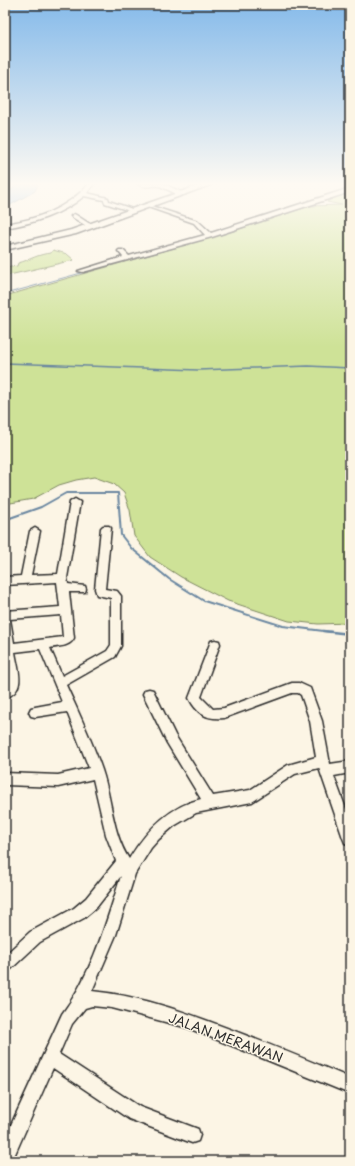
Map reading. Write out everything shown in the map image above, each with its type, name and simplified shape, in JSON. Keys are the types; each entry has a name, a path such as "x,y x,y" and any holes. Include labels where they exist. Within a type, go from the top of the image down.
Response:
{"main road":[{"path":"5,248 49,238"}],"street":[{"path":"80,271 201,238"},
{"path":"121,251 128,258"},
{"path":"7,649 68,639 63,583 75,502"},
{"path":"59,683 111,654 116,646 116,596 101,592 100,589 106,528"},
{"path":"25,579 35,531"},
{"path":"5,581 25,579 63,583 81,589"},
{"path":"5,615 65,611"},
{"path":"5,619 7,649 14,686 12,690 5,693"},
{"path":"5,1157 67,1019 80,1002 111,929 126,867 115,845 108,822 97,772 43,644"},
{"path":"216,644 195,698 203,708 213,714 224,713 292,688 302,689 308,695 316,721 324,767 350,838"},
{"path":"149,694 172,739 210,803"},
{"path":"35,712 70,706"},
{"path":"5,965 35,937 79,913 91,903 126,867 160,828 181,814 199,805 252,796 292,769 308,764 324,767 350,767"},
{"path":"5,779 58,781 97,772"},
{"name":"JALAN MERAWAN","path":"80,1002 92,998 112,1000 188,1020 310,1068 350,1086"},
{"path":"50,1057 135,1113 192,1135"}],"green space":[{"path":"208,238 350,238 350,623 318,624 289,621 228,601 181,577 150,557 134,536 130,510 124,493 114,484 94,477 59,485 33,499 5,504 5,296"},
{"path":"53,250 67,254 74,260 5,276 5,268 17,266 18,263 51,253"}],"waterway":[{"path":"5,294 110,265"},
{"path":"5,363 198,370 308,366 350,368"},
{"path":"5,517 10,518 41,507 66,493 118,493 121,535 131,548 169,579 204,601 283,626 332,632"},
{"path":"323,631 332,632"},
{"path":"332,632 350,634"}]}
